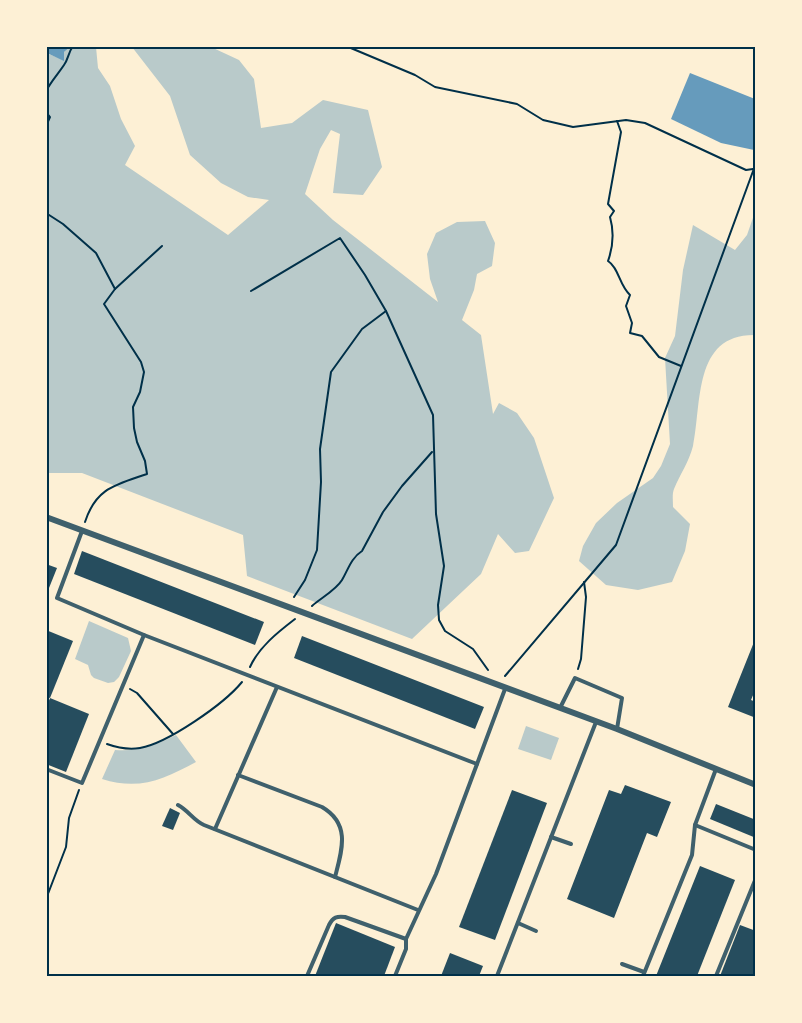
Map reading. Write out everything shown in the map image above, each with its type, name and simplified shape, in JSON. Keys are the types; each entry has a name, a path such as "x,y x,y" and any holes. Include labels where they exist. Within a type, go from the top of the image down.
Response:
{"street":[{"path":"46,517 496,686 617,729 756,785"}],"lane":[{"path":"82,531 57,598 144,635 477,764"},
{"path":"46,769 82,783 144,635"},
{"path":"560,709 574,678 622,698 617,729"},
{"path":"214,829 277,687"},
{"path":"395,976 406,949 406,939 436,874 505,689"},
{"path":"497,976 596,722"},
{"path":"622,964 644,974 692,855 695,825 716,769"},
{"path":"238,775 322,807 331,813 340,823 342,836 341,853 335,877"},
{"path":"178,805 189,810 199,823 418,910"},
{"path":"695,825 756,850"},
{"path":"551,837 571,844"},
{"path":"716,976 756,878"},
{"path":"307,976 332,919 338,916 406,939"},
{"path":"518,923 536,931"}],"path":[{"path":"46,91 54,75 66,63 67,54 73,46"},
{"path":"346,46 415,75 435,87 517,104 543,120 573,127 626,120 645,123 746,170 753,169"},
{"path":"46,112 50,117 46,126"},
{"path":"617,121 621,132 608,204 614,211 610,217 613,228 612,248 608,261 614,265 623,289 630,296 626,306 632,323 630,333 642,336 659,357 681,366"},
{"path":"251,291 340,238 365,275 386,311 433,415 436,514 444,566 438,605 439,620 445,631 473,649 496,686 616,545 756,163"},
{"path":"46,213 72,231 96,254 115,289"},
{"path":"82,531 90,506 105,490 147,474 146,461 137,442 134,428 133,407 140,392 144,372 141,362 104,304 115,289 162,246"},
{"path":"287,607 305,580 317,550 321,482 320,449 331,372 362,329 386,311"},
{"path":"99,742 128,750 142,748 173,734 231,695 247,675 255,657 280,630 341,582 348,567 362,551 383,512 433,451"},
{"path":"574,678 581,659 586,597 584,582"},
{"path":"122,686 137,693 173,734"},
{"path":"46,899 66,847 69,818 82,783"}],"shaded area":[{"path":"70,47 96,47 98,68 110,86 121,119 135,146 125,165 228,235 269,200 248,197 221,183 190,155 170,96 132,47 211,47 239,60 254,79 261,128 292,123 323,100 368,110 382,167 363,195 333,193 340,134 331,130 320,149 305,194 333,220 438,302 430,279 427,254 436,233 457,222 485,221 495,243 492,266 477,274 474,290 462,320 481,335 493,414 499,403 517,413 534,438 554,498 529,551 515,553 498,534 481,574 412,639 247,576 243,535 82,473 47,473 46,53 64,60 64,52"},
{"path":"755,212 755,335 735,338 720,346 711,358 704,374 693,446 673,493 673,507 690,524 685,551 672,582 638,590 606,585 579,561 583,546 596,523 617,503 653,478 670,444 665,358 675,336 683,270 693,225 735,250 747,235"},
{"path":"89,621 128,638 131,651 119,677 114,682 108,683 94,678 88,665 75,659"},
{"path":"526,726 559,738 551,760 518,749"},
{"path":"176,735 196,762 173,774 140,783 128,784 102,779 115,750 147,747"}],"water":[{"path":"47,46 70,47 64,52 64,61 47,53"},
{"path":"690,73 755,99 754,150 721,143 671,119"}],"building":[{"path":"82,551 264,622 255,645 74,574"},
{"path":"46,564 57,568 47,593 46,593"},
{"path":"46,630 73,641 50,698 46,697"},
{"path":"302,636 484,707 475,729 294,658"},
{"path":"756,637 756,688 751,700 756,702 756,718 728,707"},
{"path":"50,698 89,714 66,772 46,764 46,708"},
{"path":"625,785 671,802 657,837 647,833 614,918 567,899 609,790 621,794"},
{"path":"512,790 547,803 495,940 459,927"},
{"path":"716,804 756,820 756,838 710,819"},
{"path":"170,808 180,813 173,830 162,826"},
{"path":"700,866 735,880 697,976 656,976"},
{"path":"336,923 395,947 384,976 315,976"},
{"path":"740,925 756,931 756,976 720,976"},
{"path":"450,953 483,966 479,976 441,976"}]}
